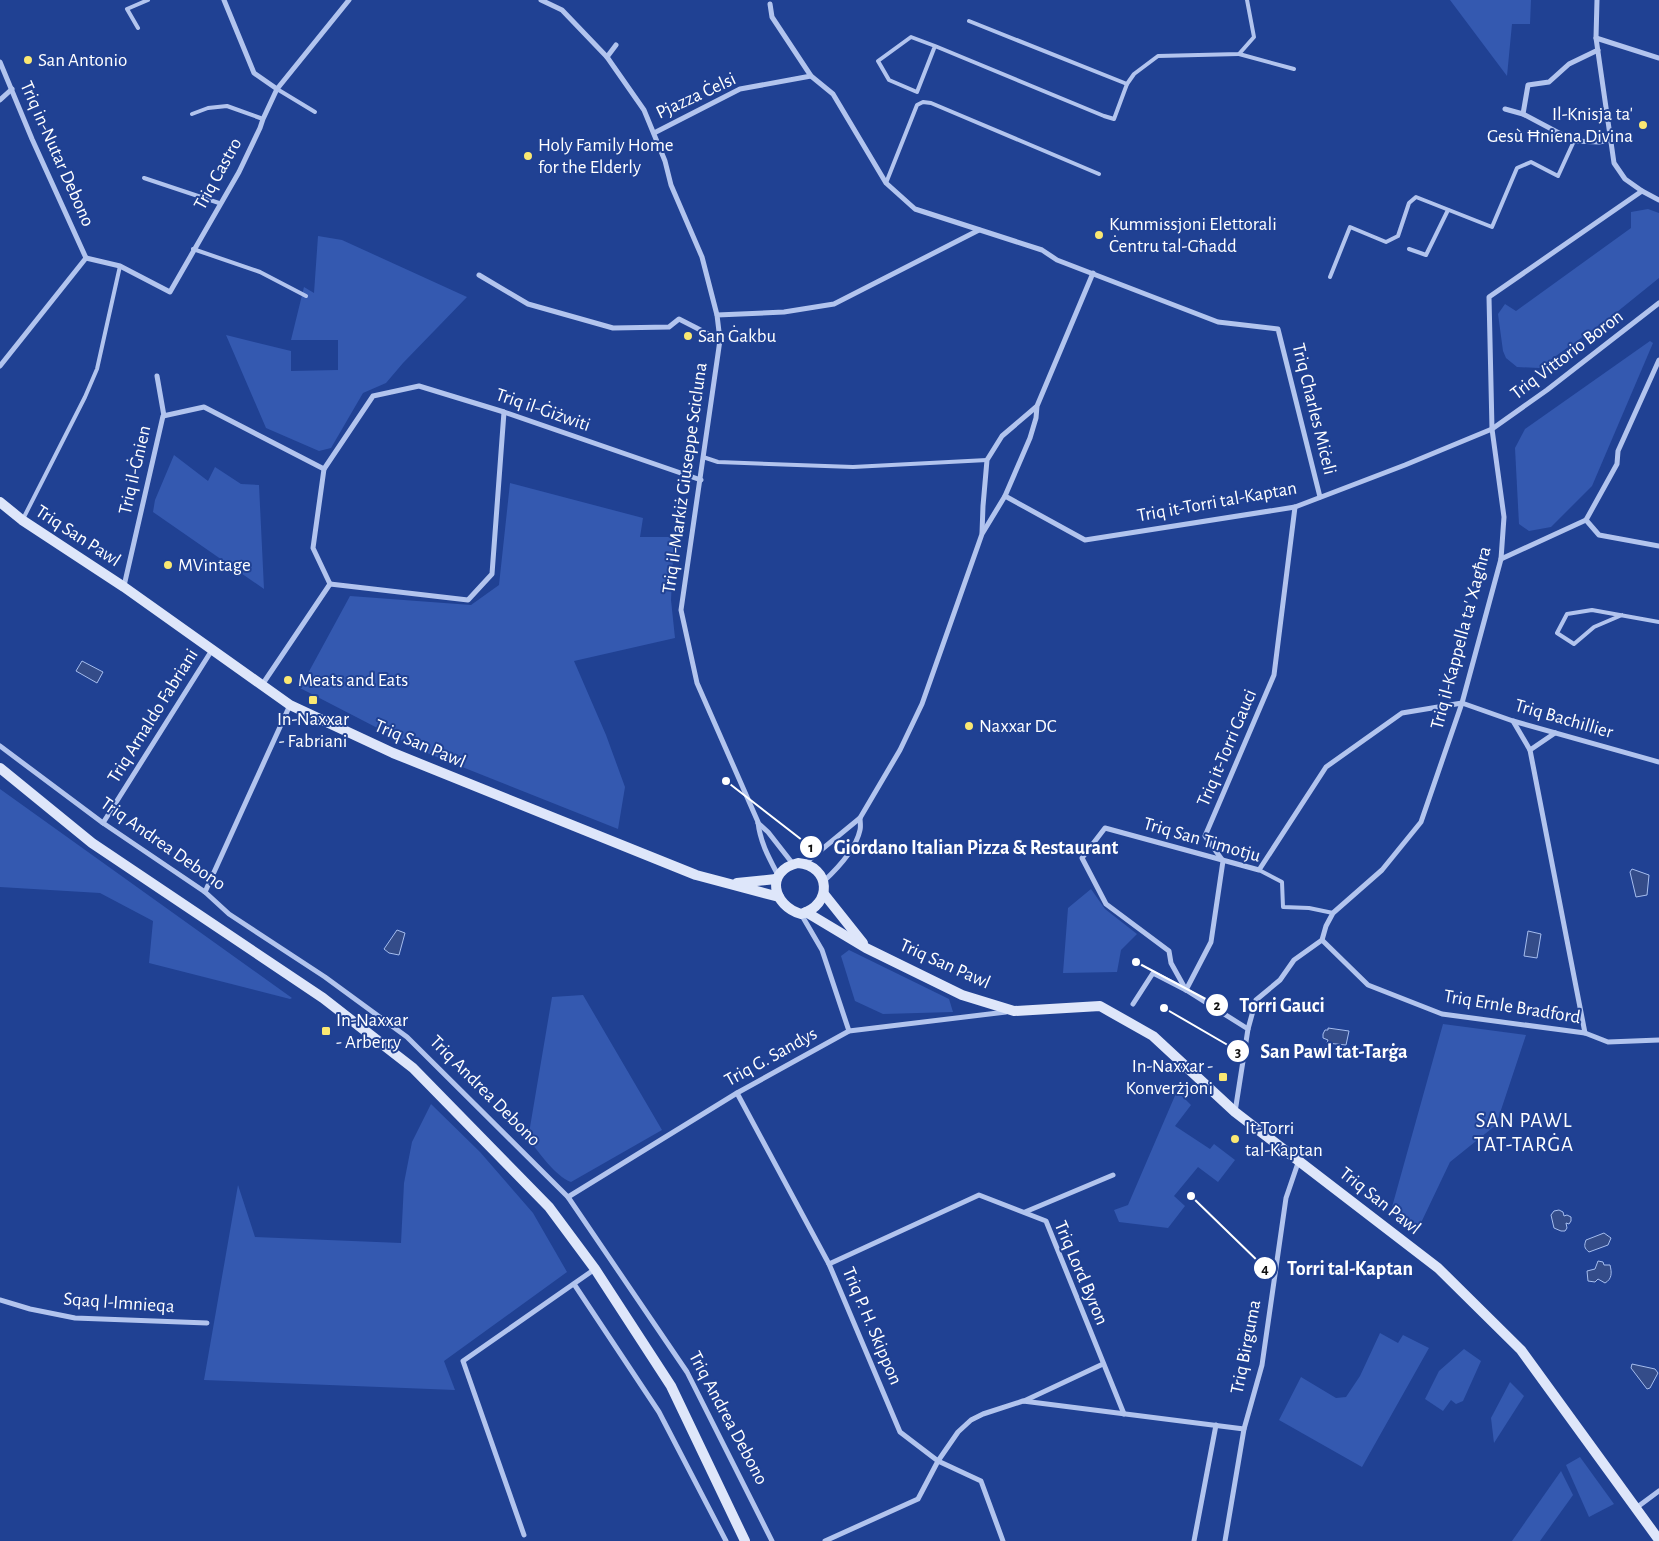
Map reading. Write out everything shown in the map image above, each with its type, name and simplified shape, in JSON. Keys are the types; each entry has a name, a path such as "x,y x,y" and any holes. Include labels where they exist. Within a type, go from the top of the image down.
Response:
{"main road":[{"name":"Triq San Pawl","path":"0,502 22,520 124,587 290,706 412,761 696,875 779,897 788,908 804,913 866,948 962,995 1014,1011 1100,1006 1153,1036 1235,1112 1438,1268 1521,1350 1659,1540"},
{"name":"Triq Andrea Debono","path":"1,769 92,842 323,998 413,1068 549,1207 595,1269 671,1386 745,1541"},
{"name":"Triq San Pawl","path":"728,884 777,877 785,867 794,864"},
{"path":"794,864 804,864 818,872 823,882 824,894 817,906 804,913"},
{"path":"777,877 779,897"},
{"name":"Triq San Pawl","path":"824,894 866,948"}],"street":[{"path":"224,0 254,73 277,89"},
{"name":"Triq Castro","path":"86,258 120,266 170,292 219,203 239,172 277,89 349,0"},
{"name":"Triq il-Markiż Giuseppe Scicluna","path":"540,0 562,10 607,57 644,110 665,161 671,185 702,257 717,315 720,340 701,480 680,610 697,683 758,822 760,837 777,877"},
{"path":"1597,0 1595,13 1596,38 1614,163 1625,179 1659,200"},
{"path":"770,4 772,17 811,76 833,94 886,184 915,208 1042,250 1057,260 1093,273 1037,406 1036,418 1030,438 1005,496 982,534 922,704 900,750 860,818 804,864"},
{"path":"1596,38 1659,58"},
{"path":"607,57 616,46"},
{"path":"1523,114 1528,84 1549,82 1569,64 1598,50"},
{"name":"Triq in-Nutar Debono","path":"0,62 32,139 86,258"},
{"name":"Pjazza Ċelsi","path":"654,133 740,89 811,76"},
{"path":"0,100 12,90"},
{"path":"1505,108 1523,114 1574,141 1599,142 1611,140"},
{"name":"Triq il-Kappella ta' Xagħra","path":"1322,940 1326,926 1333,913 1382,870 1421,822 1462,702 1501,559 1504,517 1492,429 1488,297 1642,191"},
{"path":"717,315 784,312 834,304 979,230"},
{"path":"0,366 86,258"},
{"name":"Triq Charles Miċeli","path":"1093,273 1218,322 1278,329 1320,498"},
{"path":"479,275 528,304 613,328 669,327 679,319 720,340"},
{"name":"Triq Vittorio Boron","path":"1492,429 1547,390 1659,303"},
{"path":"1501,559 1586,520 1617,464 1618,451 1659,360"},
{"path":"157,376 164,416"},
{"name":"Triq il-Ġiżwiti","path":"324,469 373,396 419,386 504,412 701,480"},
{"path":"982,534 987,460 1002,436 1037,406"},
{"name":"Triq il-Ġnien","path":"124,587 164,416 204,407 324,469"},
{"path":"330,584 468,600 492,574 504,412"},
{"name":"Triq it-Torri tal-Kaptan","path":"1005,496 1084,540 1295,506 1320,498 1492,429"},
{"path":"324,469 312,548 330,584"},
{"name":"Triq it-Torri Gauci","path":"1223,861 1205,836 1274,675 1295,506"},
{"path":"1586,520 1599,535 1659,546"},
{"path":"262,685 330,584"},
{"name":"Triq Arnaldo Fabriani","path":"103,823 212,650"},
{"path":"1260,870 1326,767 1402,713 1462,702"},
{"name":"Triq Bachillier","path":"1462,702 1513,721 1659,762"},
{"path":"205,892 290,706"},
{"path":"1513,721 1530,750 1585,1033"},
{"path":"1530,750 1555,733"},
{"name":"Triq Andrea Debono","path":"0,746 103,823 205,892 229,914 325,977 407,1037 568,1197 687,1372 772,1541"},
{"path":"823,882 835,871 853,844 860,830 860,818"},
{"name":"Triq il-Markiż Giuseppe Scicluna","path":"758,822 794,864"},
{"name":"Triq San Timotju","path":"1186,990 1171,963 1169,951 1106,904 1082,858 1106,828 1260,870"},
{"path":"1186,990 1211,942 1223,861"},
{"path":"804,913 822,950 849,1031"},
{"path":"1235,1112 1248,1029 1256,1000 1280,980 1294,960 1322,940"},
{"name":"Triq Ernle Bradford","path":"1322,940 1368,985 1442,1014 1585,1033 1608,1042 1659,1040"},
{"path":"1133,1004 1153,973 1186,990 1248,1029"},
{"name":"Triq G. Sandys","path":"568,1197 736,1093 849,1031 1014,1011"},
{"name":"Triq P. H. Skippon","path":"736,1093 829,1264 900,1432 938,1460 981,1481 1003,1541"},
{"name":"Triq Birguma","path":"1226,1541 1244,1429 1262,1365 1286,1198 1299,1160"},
{"path":"1025,1212 1113,1175"},
{"name":"Triq Lord Byron","path":"829,1264 979,1195 1046,1221 1102,1364 1124,1414"},
{"path":"524,1535 463,1361 595,1269"},
{"path":"574,1284 659,1412 726,1541"},
{"name":"Sqaq l-Imnieqa","path":"0,1300 30,1309 75,1318 106,1321 207,1323"},
{"path":"825,1541 918,1499 938,1460 958,1432 971,1420 983,1414 1023,1401 1102,1364"},
{"path":"1023,1401 1244,1429"},
{"path":"1194,1541 1216,1426"},
{"path":"1636,1508 1659,1491"}],"lane":[{"path":"138,28 127,8 148,0"},
{"path":"1239,54 1254,37 1247,0"},
{"path":"969,21 1127,84"},
{"path":"934,46 917,92 889,80 878,62 911,37 934,46 1114,119 1127,84 1134,74 1158,56 1239,54 1294,69"},
{"path":"277,89 315,112"},
{"path":"886,184 917,105 923,102 1100,174"},
{"path":"192,114 208,108 227,106 263,119"},
{"path":"1330,277 1350,227 1386,242 1398,236 1409,203 1416,197 1492,227 1518,168 1531,162 1558,176 1574,141"},
{"path":"144,178 219,203"},
{"path":"1409,249 1426,255 1448,210"},
{"path":"193,249 260,272 306,296"},
{"path":"22,520 97,369 120,266"},
{"path":"703,457 718,462 853,467 987,460"},
{"path":"1622,615 1594,627 1574,644 1557,633 1568,614 1592,610 1622,615 1659,622"},
{"name":"Triq San Timotju","path":"1260,870 1282,882 1282,907 1309,908 1333,913"}],"shaded area":[{"path":"1450,0 1531,0 1530,24 1512,24 1507,76"},
{"path":"1648,209 1659,213 1659,278 1612,316 1539,368 1517,367 1506,358 1503,351 1498,314 1505,304 1516,311 1631,228 1631,212"},
{"path":"318,236 342,240 467,297 386,383 363,393 331,448 319,451 266,428 226,335 291,351 291,371 338,370 338,340 291,340 304,287 314,293"},
{"path":"1650,341 1653,343 1592,486 1551,527 1529,531 1519,524 1515,448 1525,429"},
{"path":"174,455 208,481 215,467 241,484 259,485 264,589 153,512 155,500"},
{"path":"510,483 643,518 640,537 674,537 671,600 675,638 574,661 606,735 625,787 618,829 422,751 300,688 350,596 471,605 499,585"},
{"path":"82,661 103,672 97,683 76,671"},
{"path":"0,789 292,998 149,963 153,921 100,893 0,887"},
{"path":"1632,869 1649,875 1647,895 1636,897 1630,872"},
{"path":"1091,889 1105,909 1137,934 1121,950 1117,972 1063,973 1068,908"},
{"path":"397,930 405,933 399,955 389,953 384,949"},
{"path":"1528,931 1541,934 1537,958 1524,956"},
{"path":"849,950 949,999 953,1012 883,1014 855,1001 841,956"},
{"path":"583,995 662,1130 571,1182 553,1169 528,1139 552,997"},
{"path":"1443,1024 1526,1035 1496,1125 1450,1162 1419,1227 1392,1207"},
{"path":"1328,1028 1349,1031 1346,1045 1327,1043 1328,1040 1323,1038 1323,1034"},
{"path":"1177,1091 1191,1105 1175,1126 1210,1149 1214,1144 1235,1160 1218,1182 1198,1167 1174,1196 1185,1206 1168,1228 1119,1222 1114,1210 1128,1205"},
{"path":"431,1104 480,1152 533,1213 567,1272 444,1361 455,1390 204,1380 238,1185 255,1237 401,1243 404,1183 412,1142"},
{"path":"1559,1210 1563,1212 1564,1216 1571,1217 1569,1224 1566,1223 1567,1228 1565,1231 1554,1228 1551,1215 1554,1211"},
{"path":"1604,1233 1611,1238 1608,1245 1589,1252 1587,1251 1585,1247 1586,1240"},
{"path":"1598,1261 1603,1262 1604,1265 1610,1265 1611,1276 1605,1283 1598,1279 1595,1282 1588,1281 1587,1271 1595,1269"},
{"path":"1380,1333 1398,1343 1403,1335 1429,1348 1362,1467 1279,1420 1301,1377 1336,1398 1346,1397 1360,1376"},
{"path":"1464,1349 1481,1361 1463,1401 1456,1404 1451,1400 1443,1411 1425,1399 1439,1371"},
{"path":"1632,1364 1655,1369 1658,1373 1650,1388 1647,1389 1631,1368"},
{"path":"1510,1382 1524,1396 1494,1443 1491,1418"},
{"path":"1580,1457 1614,1504 1589,1517 1566,1465"},
{"path":"1561,1471 1573,1495 1540,1541 1512,1541"}],"place":[{"name":"San Antonio","path":"28,60"},
{"name":"Il-Knisja ta' Gesù Ħniena Divina","path":"1643,125"},
{"name":"Holy Family Home for the Elderly","path":"528,156"},
{"name":"Kummissjoni Elettorali Ċentru tal-Għadd","path":"1099,235"},
{"name":"San Ġakbu","path":"688,336"},
{"name":"MVintage","path":"168,565"},
{"name":"Meats and Eats","path":"288,680"},
{"name":"In-Naxxar - Fabriani","path":"313,700"},
{"name":"Naxxar DC","path":"969,726"},
{"name":"Giordano Italian Pizza & Restaurant","path":"726,781"},
{"name":"Torri Gauci","path":"1136,962"},
{"name":"San Pawl tat-Tarġa","path":"1164,1008"},
{"name":"In-Naxxar - Arberry","path":"326,1031"},
{"name":"In-Naxxar - Konverżjoni","path":"1223,1077"},
{"name":"It-Torri tal-Kaptan","path":"1235,1139"},
{"name":"Torri tal-Kaptan","path":"1191,1196"}],"district":[{"name":"SAN PAWL TAT-TARĠA","path":"1524,1132"}]}
